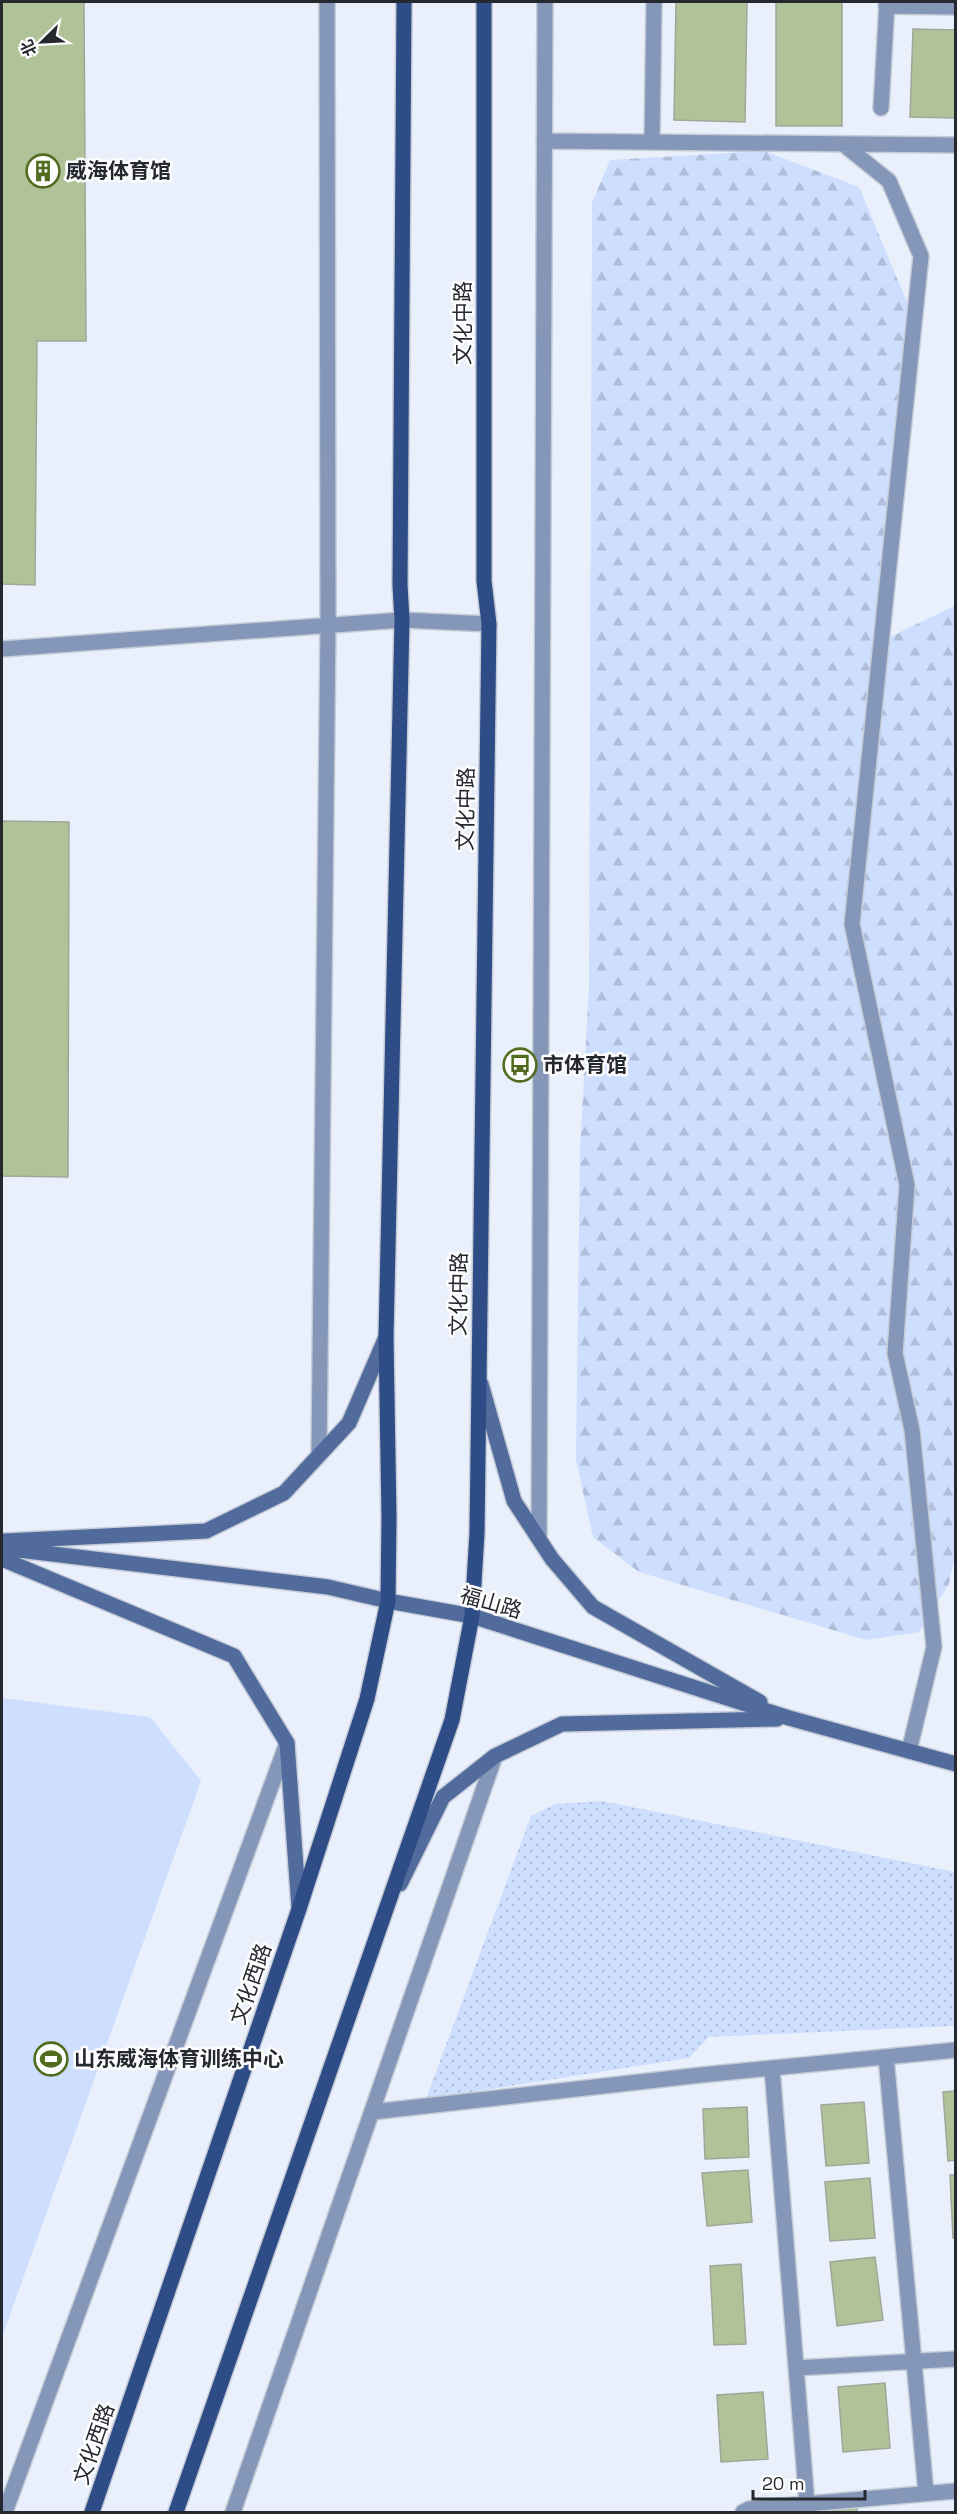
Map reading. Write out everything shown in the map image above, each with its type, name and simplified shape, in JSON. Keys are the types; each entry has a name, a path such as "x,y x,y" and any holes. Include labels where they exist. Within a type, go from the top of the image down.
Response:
{"main road":[{"path":"388,1601 386,1337 402,620 400,585 404,2"},
{"name":"文化中路","path":"472,1616 477,1533 489,624 484,581 484,2"},
{"path":"2,1541 206,1531 284,1493 349,1423 386,1337"},
{"path":"479,1379 514,1501 552,1559 592,1607 789,1718"},
{"name":"福山路","path":"2,1548 328,1587 388,1601 472,1616 789,1718 956,1764"},
{"path":"2,1560 234,1656 287,1743 299,1909"},
{"name":"文化西路","path":"92,2512 299,1909 367,1699 388,1601"},
{"path":"176,2512 452,1720 472,1616"},
{"path":"381,1924 443,1797 495,1756 562,1724 789,1718"}],"lane":[{"path":"320,1455 328,625 327,2"},
{"path":"539,1538 544,2"},
{"path":"652,142 654,2"},
{"path":"881,108 886,4 956,7"},
{"path":"544,141 956,145"},
{"path":"843,144 890,182 921,256 852,924 907,1185 896,1353 912,1430 934,1647 909,1751"},
{"path":"2,649 402,620 489,624"},
{"path":"5,2512 287,1743"},
{"path":"233,2512 495,1756"},
{"path":"372,2112 956,2050"},
{"path":"886,2057 926,2493"},
{"path":"772,2068 807,2504"},
{"path":"796,2368 956,2359"},
{"path":"743,2512 748,2509 956,2491"}],"green space":[{"path":"764,151 859,187 909,307 884,640 954,606 956,578 956,1548 949,1584 919,1632 866,1640 639,1572 593,1537 576,1460 580,1151 589,987 592,203 610,160"},
{"name":"山东威海体育训练中心","path":"2,1698 150,1717 201,1781 2,2337"},
{"path":"602,1801 955,1872 955,2026 709,2037 689,2058 426,2099 531,1816 555,1804"}],"building":[{"name":"威海体育馆","path":"2,2 84,2 86,341 37,341 35,585 2,584"},
{"path":"676,2 747,2 745,122 674,120"},
{"path":"776,2 842,2 842,126 776,126"},
{"path":"913,29 956,30 956,118 910,117"},
{"path":"2,821 69,822 68,1177 2,1176"},
{"path":"956,2091 956,2160 948,2161 943,2092"},
{"path":"864,2102 869,2163 826,2166 821,2105"},
{"path":"747,2107 749,2157 705,2159 703,2109"},
{"path":"748,2170 752,2222 707,2226 702,2173"},
{"path":"950,2175 956,2175 956,2238 953,2238"},
{"path":"870,2178 875,2238 830,2241 825,2182"},
{"path":"875,2257 883,2320 837,2326 830,2262"},
{"path":"741,2264 746,2344 714,2345 710,2266"},
{"path":"885,2383 890,2448 843,2452 838,2387"},
{"path":"763,2392 768,2459 721,2462 717,2395"},
{"path":"857,2507 857,2512 823,2512 823,2509"}],"place":[{"name":"威海体育馆","path":"43,171"},
{"name":"市体育馆","path":"520,1065"},
{"name":"山东威海体育训练中心","path":"51,2059"}]}
